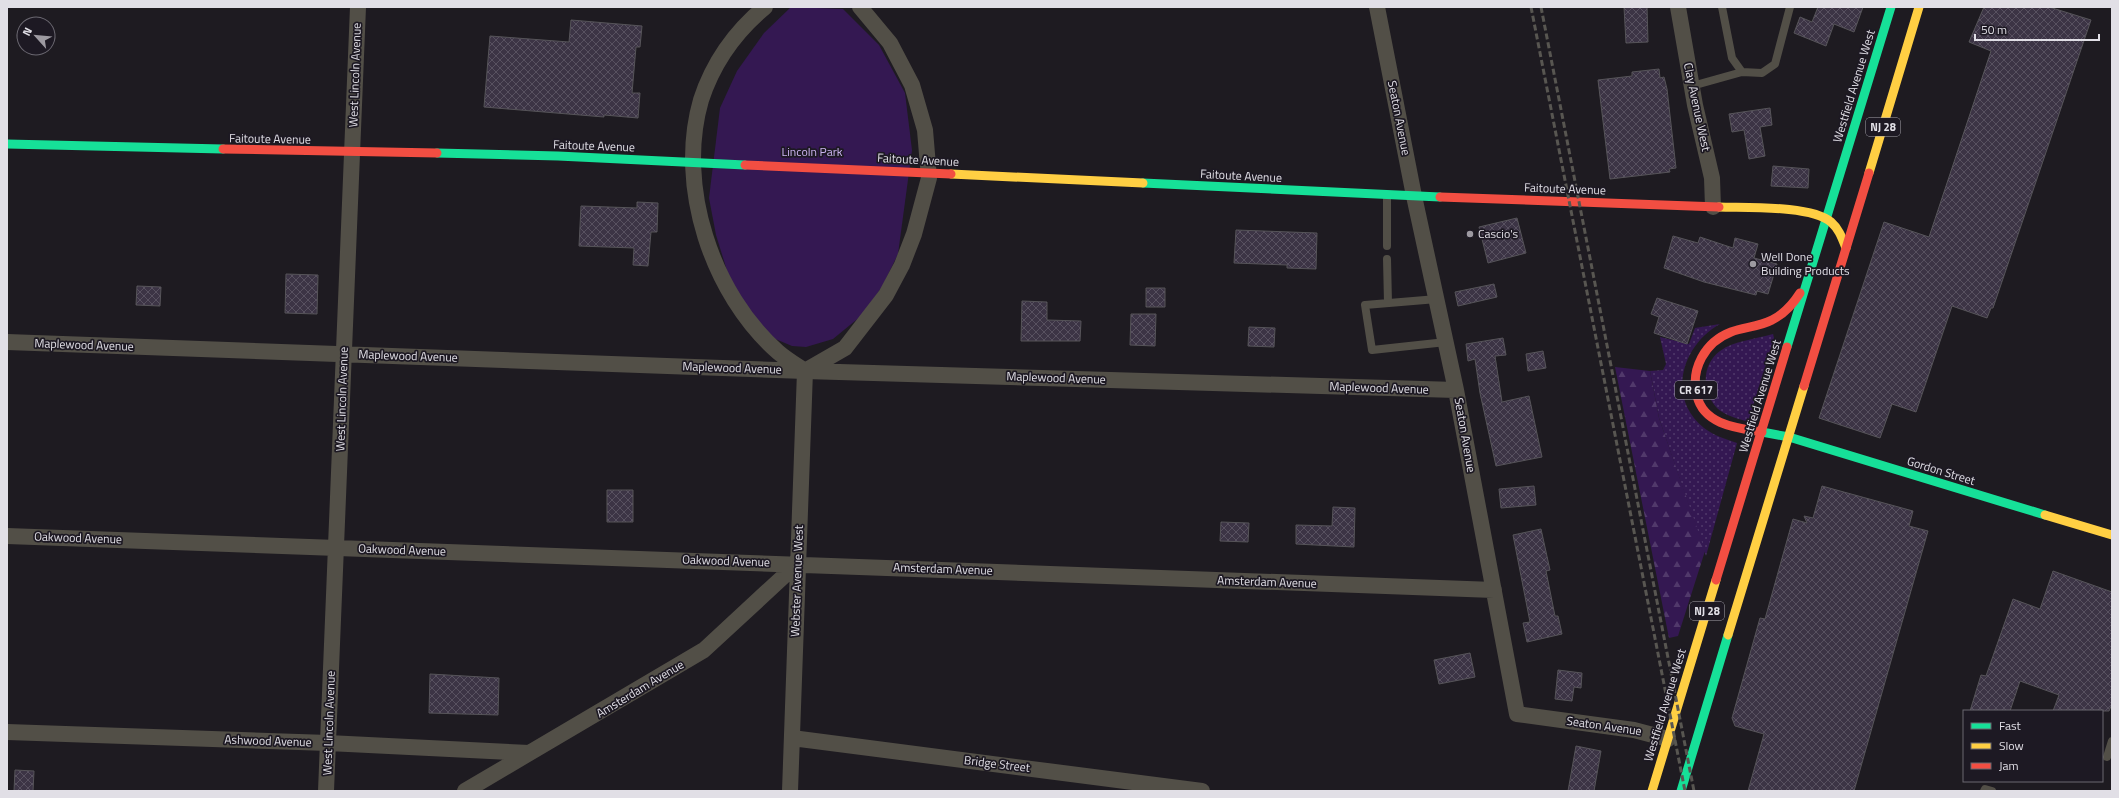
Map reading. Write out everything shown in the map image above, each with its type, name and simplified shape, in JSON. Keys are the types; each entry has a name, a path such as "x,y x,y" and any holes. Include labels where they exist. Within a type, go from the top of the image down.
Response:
{"main road":[{"name":"Westfield Avenue West","path":"1652,791 1891,7"},
{"name":"NJ 28","path":"1681,791 1919,7"},
{"name":"Faitoute Avenue","path":"7,144 352,153 558,156 1387,195 1782,209 1826,217"},
{"path":"1826,217 1831,220 1842,234 1846,248"},
{"name":"CR 617","path":"1762,432 1732,427 1709,416 1698,401 1694,382 1696,370 1705,350 1712,342 1732,332 1772,321 1789,308 1807,284"},
{"name":"Gordon Street","path":"1762,432 1789,438 2112,535"}],"street":[{"name":"West Lincoln Avenue","path":"326,791 358,7"},
{"path":"765,7 751,19 730,43 708,82 697,119 694,162 699,215 706,241 728,290 759,334 778,352 805,371 845,348 886,295 902,265 914,234 924,202 929,173 925,130 912,85 890,43 860,7"},
{"name":"Seaton Avenue","path":"1377,7 1414,196 1456,390 1517,714 1634,730 1668,738"},
{"name":"Clay Avenue West","path":"1678,7 1692,86 1712,178 1712,207"},
{"name":"Maplewood Avenue","path":"7,342 344,353 805,371 1456,390"},
{"name":"Webster Avenue West","path":"790,791 805,371"},
{"name":"Oakwood Avenue","path":"7,536 797,564"},
{"name":"Amsterdam Avenue","path":"464,791 704,650 797,564 1494,590"},
{"name":"Ashwood Avenue","path":"7,732 328,742 529,753"},
{"name":"Bridge Street","path":"792,738 1202,791"}],"lane":[{"path":"1722,7 1732,58 1742,72"},
{"path":"1692,86 1742,72 1762,73 1775,64 1790,7"},
{"path":"1387,195 1387,246"},
{"path":"1387,259 1388,303"},
{"path":"1437,299 1365,305 1372,350 1446,342"},
{"path":"2107,757 2112,741"},
{"path":"1984,791 1985,789 1992,791"}],"green space":[{"name":"Lincoln Park","path":"791,7 843,9 879,45 905,93 912,150 898,254 882,287 861,316 833,339 806,347 792,346 773,338 752,318 729,277 716,235 709,198 720,108 737,71 764,33"},
{"path":"1720,324 1707,333 1696,345 1688,358 1682,387 1685,402 1692,416 1704,428 1724,439 1737,443 1706,556 1659,418 1650,371 1663,370 1666,364 1660,337 1689,344 1695,328"},
{"path":"1773,334 1774,338 1749,419 1745,421 1723,413 1712,402 1706,387 1709,364 1720,351 1731,345"},
{"path":"1615,367 1650,371 1659,418 1705,551 1678,636 1669,638"}],"building":[{"path":"1624,7 1647,7 1648,42 1626,43"},
{"path":"1818,7 1863,7 1854,32 1834,24 1826,46 1794,33 1800,17 1812,22"},
{"path":"1984,7 2049,7 2091,20 1993,308 1991,308 1987,318 1952,306 1916,412 1892,404 1880,438 1819,418 1884,222 1929,237 1991,51 1969,42"},
{"path":"571,20 642,26 640,47 636,47 632,93 640,93 638,118 604,115 604,117 484,107 490,36 569,42"},
{"path":"1659,69 1660,78 1664,77 1667,89 1676,168 1669,169 1670,172 1610,179 1598,80 1632,76 1632,72"},
{"path":"1770,108 1772,125 1760,127 1765,156 1749,159 1744,130 1732,132 1729,114"},
{"path":"1773,166 1809,169 1808,188 1771,186"},
{"path":"637,202 658,203 657,232 651,232 648,266 633,265 634,248 579,246 581,206 637,208"},
{"path":"1517,218 1526,253 1488,263 1479,227"},
{"path":"1236,230 1317,233 1316,269 1287,268 1287,265 1234,263"},
{"path":"1673,236 1698,243 1700,237 1733,248 1735,238 1758,244 1754,258 1777,264 1768,294 1757,291 1756,295 1704,282 1664,268"},
{"path":"286,274 318,275 317,314 285,313"},
{"path":"1494,284 1497,297 1458,306 1455,292"},
{"path":"137,286 161,287 160,306 136,305"},
{"path":"1146,288 1165,288 1165,307 1146,307"},
{"path":"1657,298 1698,311 1687,344 1654,333 1659,317 1651,314"},
{"path":"1022,301 1047,302 1047,320 1081,321 1080,341 1021,341"},
{"path":"1131,314 1156,314 1155,346 1130,345"},
{"path":"1249,327 1275,328 1274,347 1248,346"},
{"path":"1503,338 1506,355 1495,356 1502,402 1529,396 1542,457 1496,466 1480,393 1475,359 1468,361 1466,344"},
{"path":"1543,351 1546,368 1528,371 1526,354"},
{"path":"1534,486 1536,505 1501,508 1499,489"},
{"path":"1822,486 1913,511 1909,526 1928,531 1854,791 1748,791 1764,734 1735,726 1732,718 1760,618 1765,619 1793,519 1807,523 1804,516 1813,518"},
{"path":"607,490 633,490 633,522 607,522"},
{"path":"1333,507 1355,508 1354,547 1296,544 1296,525 1332,526"},
{"path":"1221,522 1249,523 1248,542 1220,541"},
{"path":"1541,529 1550,570 1546,571 1555,616 1558,616 1562,634 1527,642 1523,623 1530,622 1513,535"},
{"path":"2053,571 2112,592 2112,704 2109,711 2053,710 2059,695 2020,681 2010,710 1970,710 1981,675 1986,676 2013,599 2040,609"},
{"path":"1470,653 1475,677 1439,684 1434,660"},
{"path":"1558,670 1582,673 1581,688 1574,687 1572,701 1555,699"},
{"path":"430,674 499,678 498,715 429,713"},
{"path":"1576,746 1601,751 1594,791 1568,791"},
{"path":"15,770 34,771 33,791 14,791"}],"railway":[{"path":"1531,7 1685,791"},
{"path":"1541,7 1694,791"}],"traffic: fast":[{"path":"1787,347 1891,7"},
{"path":"7,144 223,149"},
{"path":"437,153 558,156 745,165"},
{"path":"1143,183 1440,197"},
{"path":"1762,432 1789,437 2045,515"},
{"path":"1681,791 1728,635"}],"traffic: slow":[{"path":"1869,173 1919,7"},
{"path":"951,174 1143,183"},
{"path":"1719,207 1778,208 1809,213 1822,217 1831,222 1836,228 1846,248"},
{"path":"1728,635 1804,386"},
{"path":"2045,515 2112,535"},
{"path":"1652,791 1716,580"}],"traffic: jam":[{"path":"223,149 437,153"},
{"path":"745,165 951,174"},
{"path":"1804,386 1869,173"},
{"path":"1440,197 1719,207"},
{"path":"1762,432 1742,429 1723,423 1714,419 1707,413 1701,406 1695,386 1698,367 1707,350 1714,342 1736,330 1772,320 1788,308 1800,293"},
{"path":"1716,580 1787,347"}],"place":[{"name":"Cascio's","path":"1470,234"},
{"name":"Well Done Building Products","path":"1753,264"}]}
